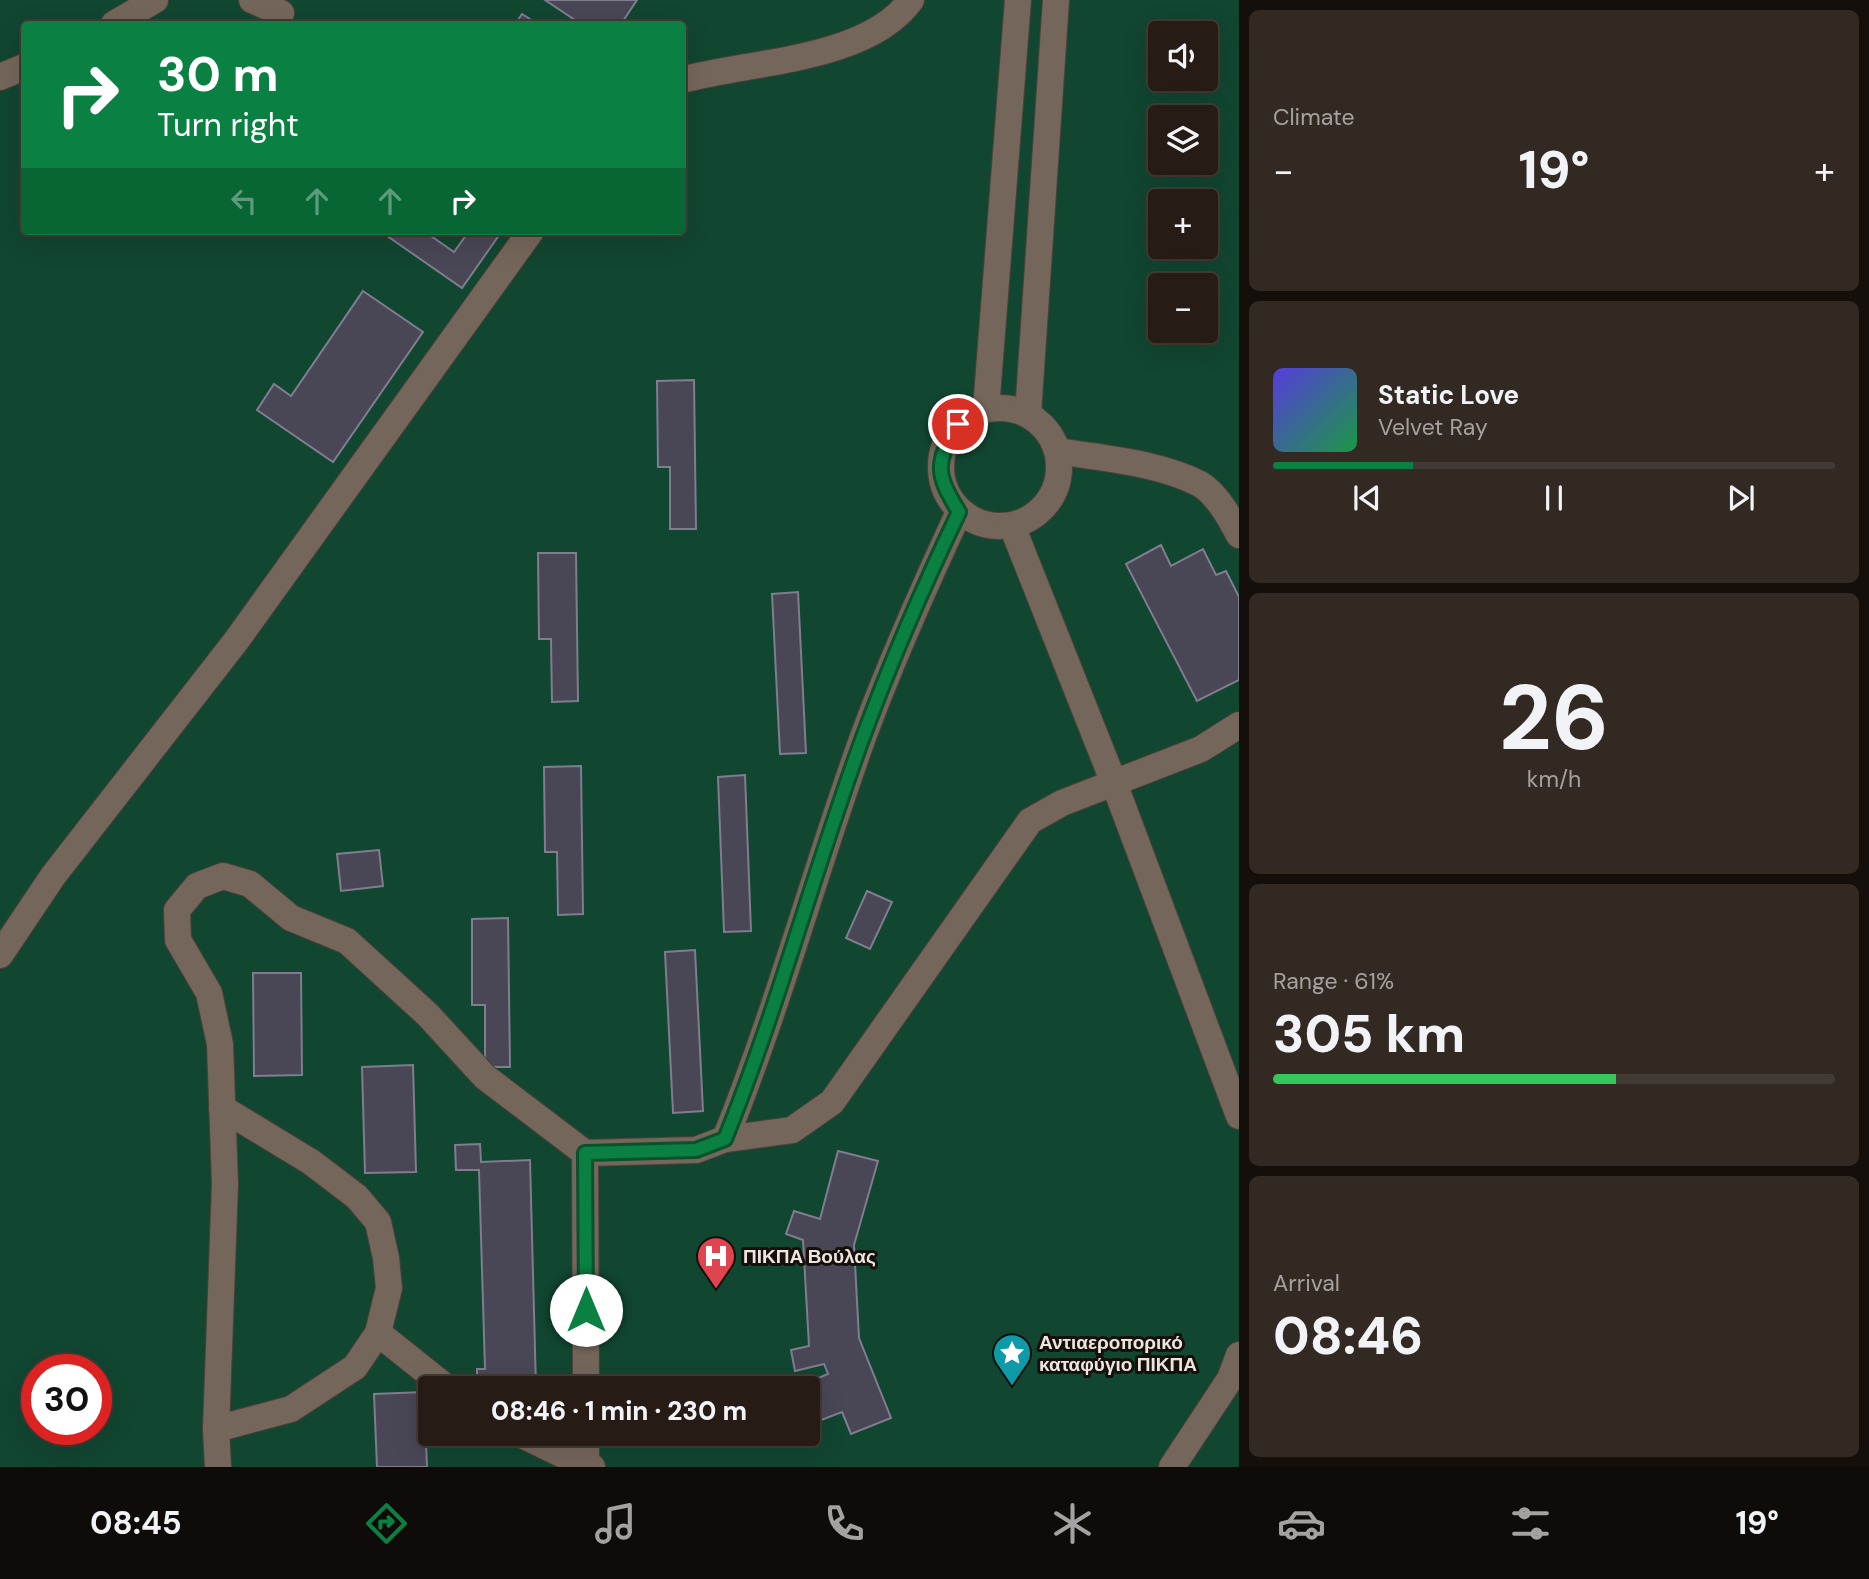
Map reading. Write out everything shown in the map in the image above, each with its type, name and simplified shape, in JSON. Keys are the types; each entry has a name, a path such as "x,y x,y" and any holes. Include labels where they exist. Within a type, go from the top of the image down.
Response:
{"street":[{"path":"119,21 155,0"},
{"path":"252,0 281,13"},
{"path":"686,79 807,56 851,41 901,14 911,0"},
{"path":"986,409 1018,0"},
{"path":"1028,414 1056,0"},
{"path":"0,77 21,68"},
{"path":"0,956 53,876 236,642 528,235"},
{"path":"1008,408 1028,414 1046,430 1058,452 1059,475 1051,499 1034,516 1012,526 984,525 959,512 942,484 942,452 958,424 986,409 1008,408"},
{"path":"1058,452 1150,467 1202,485 1227,513 1239,535"},
{"path":"725,1139 749,1080 864,736 959,512"},
{"path":"1012,526 1114,783 1239,1116"},
{"path":"218,1467 216,1429 225,1184 220,1044 209,993 178,940 177,910 197,886 223,876 250,884 291,918 347,941 427,1014 485,1077 585,1153 696,1150 725,1139 792,1130 832,1102 1030,821 1062,803 1201,749 1239,725"},
{"path":"216,1429 291,1409 355,1367 378,1333 389,1288 378,1222 357,1197 312,1162 222,1108"},
{"path":"585,1153 586,1376"},
{"path":"378,1333 432,1376"},
{"path":"1172,1467 1230,1379 1239,1355"},
{"path":"544,1446 586,1467 592,1467"},
{"path":"586,1446 586,1467"}],"green space":[{"path":"0,0 1239,0 1239,1467 0,1467"}],"building":[{"path":"545,0 637,0 623,21 576,21"},
{"path":"522,14 533,21 517,21"},
{"path":"386,235 430,235 454,252 466,235 499,235 462,288"},
{"path":"363,291 423,332 333,462 257,410 274,384 291,396"},
{"path":"694,380 696,529 670,529 670,467 658,467 657,381"},
{"path":"1161,545 1171,566 1203,549 1216,575 1226,571 1239,597 1239,680 1197,701 1126,564"},
{"path":"538,553 576,553 578,701 552,702 551,639 539,639"},
{"path":"798,592 806,753 780,754 772,594"},
{"path":"581,766 583,914 558,915 557,852 545,852 544,767"},
{"path":"745,775 751,931 724,932 718,777"},
{"path":"379,850 383,886 341,891 337,854"},
{"path":"867,891 892,902 870,949 846,938"},
{"path":"508,918 510,1067 485,1067 485,1005 472,1005 472,919"},
{"path":"695,950 703,1111 673,1113 665,952"},
{"path":"253,973 301,973 302,1075 254,1076"},
{"path":"413,1065 416,1172 365,1173 362,1067"},
{"path":"480,1144 481,1162 530,1160 536,1376 477,1376 477,1369 485,1369 479,1170 456,1170 455,1145"},
{"path":"838,1151 878,1161 854,1245 859,1338 891,1418 851,1434 842,1412 820,1420 820,1377 828,1374 824,1364 795,1371 791,1350 809,1346 803,1240 786,1234 794,1211 820,1219"},
{"path":"418,1392 418,1446 426,1446 427,1467 377,1467 374,1394"}],"place":[{"name":"ΠΙΚΠΑ Βούλας","path":"716,1290"},
{"name":"Αντιαεροπορικό καταφύγιο ΠΙΚΠΑ","path":"1012,1387"}],"route":[{"path":"586,1310 585,1153 696,1150 725,1139 749,1080 864,736 959,512 942,484 942,452 958,424"}]}
